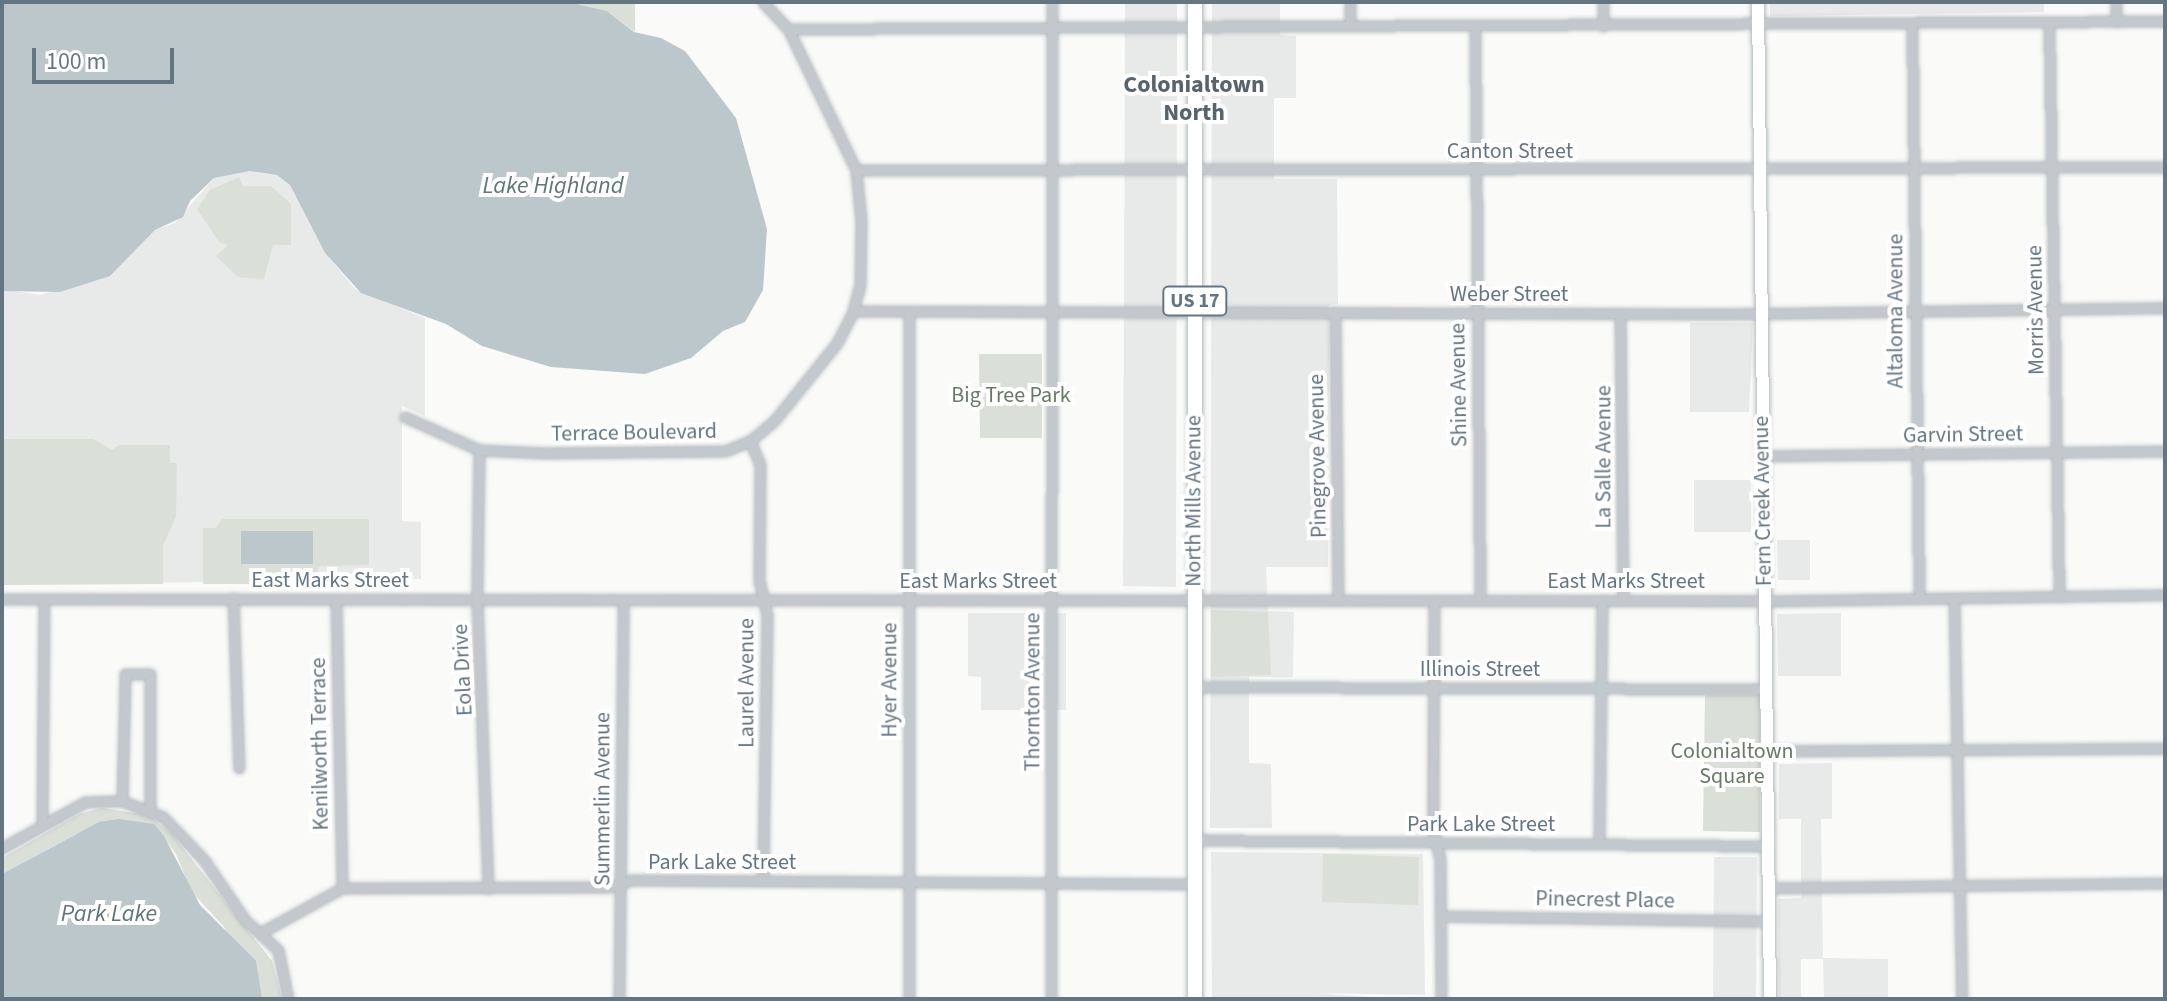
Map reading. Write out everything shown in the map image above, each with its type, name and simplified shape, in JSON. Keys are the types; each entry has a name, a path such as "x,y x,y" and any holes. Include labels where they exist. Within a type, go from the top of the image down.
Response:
{"main road":[{"name":"North Mills Avenue","path":"1195,2 1195,999"}],"street":[{"path":"750,441 821,366 853,311 861,257 856,170 788,29 763,2"},
{"name":"Thornton Avenue","path":"1051,999 1052,2"},
{"path":"1350,2 1350,25"},
{"path":"1603,2 1603,26"},
{"name":"Fern Creek Avenue","path":"1758,2 1770,999"},
{"path":"2116,2 2116,22"},
{"path":"788,29 1052,24 1758,26 2165,21"},
{"name":"Altaloma Avenue","path":"1912,23 1919,598"},
{"name":"Morris Avenue","path":"2049,23 2059,597"},
{"name":"Shine Avenue","path":"1475,26 1480,600"},
{"name":"Canton Street","path":"856,170 1913,171 2165,167"},
{"name":"Weber Street","path":"853,311 1761,314 2165,308"},
{"name":"Hyer Avenue","path":"909,312 909,999"},
{"name":"Pinegrove Avenue","path":"1335,312 1338,599"},
{"name":"La Salle Avenue","path":"1620,314 1623,600"},
{"name":"Terrace Boulevard","path":"405,417 479,450 725,451 750,441"},
{"name":"Laurel Avenue","path":"750,441 760,464 759,580 764,599 763,881"},
{"name":"Eola Drive","path":"479,450 477,599 488,889"},
{"name":"Garvin Street","path":"1762,456 2165,451"},
{"path":"2059,597 2165,595"},
{"name":"East Marks Street","path":"2,599 1765,601 2059,597"},
{"path":"233,598 239,768"},
{"path":"1954,598 1962,999"},
{"path":"42,823 44,599"},
{"name":"Kenilworth Terrace","path":"336,599 342,888"},
{"name":"Summerlin Avenue","path":"619,999 623,600"},
{"path":"1434,600 1441,999"},
{"path":"1599,843 1602,600"},
{"path":"122,801 125,674 150,674 150,810"},
{"name":"Illinois Street","path":"1194,687 1766,689"},
{"path":"1766,751 2165,748"},
{"path":"2,848 42,823 85,802 122,801 150,810 186,839 227,899 262,932 285,967 288,999"},
{"name":"Park Lake Street","path":"1194,840 1767,846"},
{"name":"Park Lake Street","path":"262,932 342,888 488,889 763,881 1194,884"},
{"path":"1769,888 2165,883"},
{"name":"Pinecrest Place","path":"1440,916 1768,921"}],"shaded area":[{"path":"1125,2 1177,2 1176,587 1123,586"},
{"path":"1212,2 1280,2 1280,35 1296,36 1296,98 1274,98 1274,179 1337,179 1338,304 1329,305 1328,567 1266,567 1268,611 1294,612 1293,677 1249,677 1249,763 1271,764 1272,828 1210,828"},
{"path":"1770,2 2044,2 2044,12 1770,16"},
{"path":"250,171 277,175 290,185 325,253 355,289 425,318 425,416 402,406 402,521 421,522 421,579 2,585 2,289 40,295 110,276 155,230 175,223 214,178"},
{"path":"1690,323 1753,323 1749,412 1690,412"},
{"path":"1694,480 1751,480 1751,532 1694,532"},
{"path":"1777,540 1810,540 1810,580 1778,580"},
{"path":"968,613 1066,613 1066,710 981,710 981,677 968,676"},
{"path":"1841,613 1841,676 1778,676 1777,614"},
{"path":"1832,763 1832,819 1821,819 1823,958 1888,959 1888,999 1824,999 1823,959 1801,959 1801,999 1779,999 1778,899 1801,898 1801,819 1779,819 1779,764"},
{"path":"1211,852 1423,854 1425,995 1315,993 1398,999 1212,999"},
{"path":"1714,857 1757,857 1756,999 1713,999"}],"green space":[{"path":"568,2 635,2 635,32 607,11"},
{"path":"239,177 243,186 271,186 291,204 291,245 273,245 264,279 238,277 216,256 228,245 219,242 197,209 210,190"},
{"name":"Big Tree Park","path":"979,354 1042,354 1042,438 980,438"},
{"path":"3,439 93,439 112,450 119,445 170,445 170,463 177,463 176,516 163,546 163,584 2,585"},
{"path":"222,519 369,519 369,565 319,566 314,584 203,584 203,528 216,528"},
{"path":"1211,610 1268,612 1271,675 1211,677"},
{"name":"Colonialtown Square","path":"1705,695 1760,695 1760,832 1703,831"},
{"path":"102,808 148,815 171,833 272,961 282,999 262,999 224,927 191,891 176,854 154,824 76,834 2,874 2,858 79,814"},
{"path":"1323,854 1419,857 1418,905 1322,902"}],"water":[{"name":"Lake Highland","path":"2,2 568,2 607,11 634,32 661,38 685,51 736,118 767,229 763,290 745,322 723,331 691,358 645,374 551,367 482,346 446,324 361,293 325,253 290,185 277,175 250,171 214,178 190,201 183,217 155,230 110,276 60,292 2,291"},
{"path":"241,531 313,531 313,564 241,564"},
{"name":"Park Lake","path":"119,819 154,824 164,836 200,905 256,961 262,999 2,999 2,874 99,822"}],"district":[{"name":"Colonialtown North","path":"1194,99"}]}
